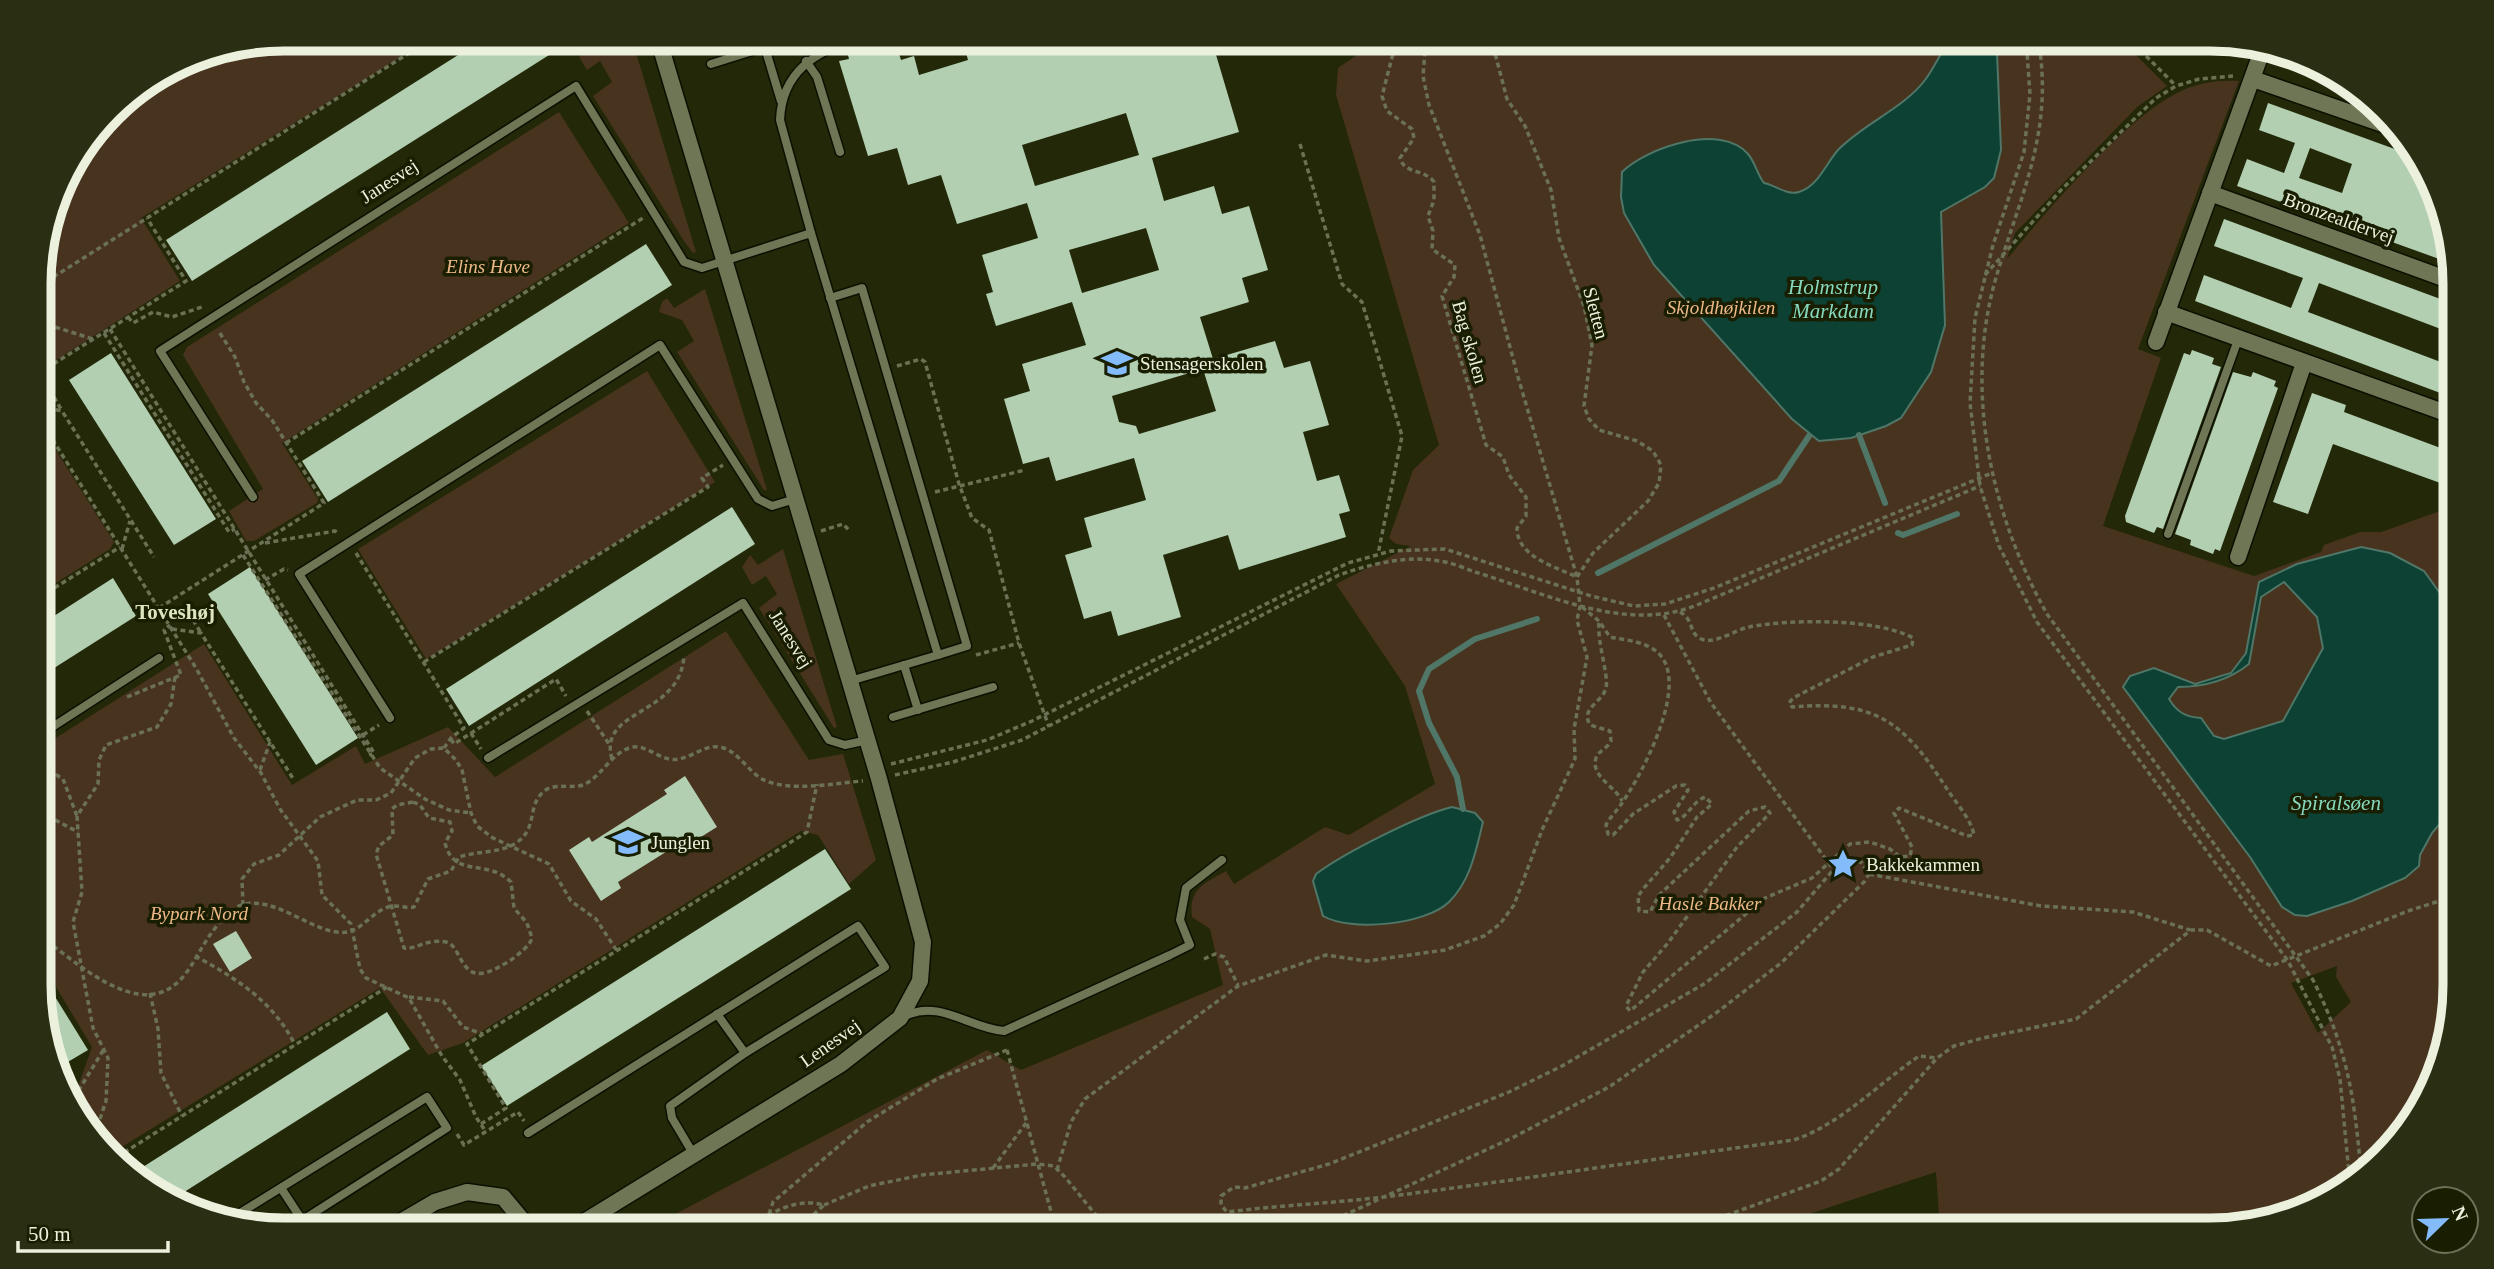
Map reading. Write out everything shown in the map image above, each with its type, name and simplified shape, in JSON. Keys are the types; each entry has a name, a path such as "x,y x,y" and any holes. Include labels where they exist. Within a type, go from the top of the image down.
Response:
{"street":[{"name":"Janesvej","path":"662,51 877,774"},
{"path":"2156,342 2260,56"},
{"path":"2253,79 2377,122"},
{"name":"Bronzealdervej","path":"2210,193 2443,278"},
{"path":"2166,312 2443,412"},
{"path":"2238,557 2304,363"},
{"name":"Lenesvej","path":"590,1218 841,1064 900,1018 920,981 923,942 877,774"},
{"path":"408,1218 435,1202 467,1192 503,1197 520,1218"}],"lane":[{"path":"711,64 743,51"},
{"path":"765,51 781,101 780,120 811,233 938,655"},
{"path":"781,101 806,61 823,51"},
{"path":"806,61 817,77 840,152"},
{"name":"Janesvej","path":"253,497 160,351 576,86 684,262 702,268 724,259"},
{"path":"724,259 811,233"},
{"path":"830,298 862,288 967,646 850,681"},
{"path":"2168,534 2239,337"},
{"path":"390,718 299,574 660,345 758,499 772,506 795,499"},
{"name":"Janesvej","path":"488,758 743,603 829,740 845,745 868,740"},
{"path":"51,728 159,658"},
{"path":"904,665 918,710"},
{"path":"893,717 993,687"},
{"path":"900,1018 915,1011 934,1009 987,1029 1004,1031 1190,944 1180,920 1186,888 1222,860"},
{"path":"528,1133 858,926 885,967 746,1053 670,1106 672,1118 694,1155"},
{"path":"717,1014 746,1053"},
{"path":"240,1213 427,1097 447,1128 305,1218"},
{"path":"281,1188 301,1218"}],"path":[{"path":"51,278 412,51"},
{"name":"Bag skolen","path":"1394,51 1382,96 1387,111 1412,129 1413,138 1401,155 1400,163 1404,167 1427,174 1434,182 1434,200 1428,216 1433,231 1432,249 1455,265 1454,277 1442,296 1486,445 1503,457 1509,475 1526,497 1526,516 1517,528 1521,543 1536,558 1577,577"},
{"path":"1057,1170 1071,1122 1085,1098 1238,986 1326,955 1367,961 1445,950 1484,936 1500,924 1514,905 1542,830 1575,759 1574,729 1587,657 1577,620 1580,606 1577,577 1518,377 1480,235 1429,105 1423,76 1425,51"},
{"name":"Sletten","path":"1494,51 1507,99 1525,126 1551,190 1559,238 1584,306 1592,345 1584,406 1600,430 1645,446 1653,451 1661,465 1659,483 1648,501 1592,553 1577,577"},
{"path":"2027,51 2030,94 2024,152 1983,276 1975,318 1970,403 1980,486 1999,546 2037,622 2288,961 2332,1047 2340,1079 2349,1172"},
{"path":"2040,51 2043,80 2036,157 1993,289 1984,352 1982,401 1992,473 2012,542 2047,614 2313,980 2342,1043 2356,1115 2360,1163"},
{"path":"2140,51 2176,86"},
{"path":"1983,276 2138,113 2176,86 2222,76 2253,79"},
{"path":"1300,144 1342,284 1362,302 1402,436 1378,554"},
{"path":"51,365 186,281 146,218"},
{"path":"286,443 637,222"},
{"path":"128,317 133,323 153,312 172,317 203,306 230,348"},
{"path":"51,326 93,339"},
{"path":"110,329 374,753 369,755"},
{"path":"104,333 229,532 235,529"},
{"path":"886,369 921,359 925,362 959,484 972,518 989,530 1019,643 1049,727"},
{"path":"54,397 154,557"},
{"path":"51,409 62,411"},
{"path":"51,437 172,629 234,738 260,771 272,797 318,861 322,895 343,914 352,930 360,970 366,978 408,997 443,1001 463,1027 483,1034"},
{"path":"424,662 708,487 702,478 732,459"},
{"path":"923,496 959,484 1025,470"},
{"path":"877,774 987,740 1043,715 1324,574 1378,554 1445,549 1579,593 1634,606 1686,599 1992,473"},
{"path":"51,944 116,989 135,994 150,993 166,989 180,980 219,923 235,908 243,905 262,904 337,932 352,930 390,906 414,907 428,879 448,873 456,861 465,855 513,845 531,828 536,802 543,791 553,787 580,786 593,780 612,759 629,748 642,747 670,760 710,747 722,747 763,779 783,785 817,784 877,774 987,752 1049,727 1339,575 1368,565 1439,561 1580,606 1631,615 1664,615 1680,612 1980,486"},
{"path":"51,590 121,548 130,519"},
{"path":"806,537 843,524 849,530"},
{"path":"261,543 335,531 349,541"},
{"path":"355,551 464,728 451,738 444,748"},
{"path":"243,555 369,755 399,783 449,810 471,813"},
{"path":"265,580 284,569 299,574"},
{"path":"1580,606 1599,621 1610,637 1647,645 1655,650 1665,661 1668,674 1665,720 1623,803 1606,825 1610,835 1633,814 1676,786 1685,785 1688,790 1674,812 1678,820 1684,818 1698,800 1705,797 1712,804 1697,817 1687,836 1638,896 1639,911 1646,914 1650,912 1659,895 1749,811 1765,807 1770,813 1737,846 1668,943 1643,972 1628,998 1626,1006 1630,1011 1765,898 1812,878 1850,844 1860,840 1890,849 1900,857 1910,856 1912,847 1894,813 1899,808 1967,836 1974,835 1936,772 1909,736 1896,726 1862,709 1793,707 1789,704 1793,698 1873,657 1912,645 1914,639 1899,632 1854,624 1798,621 1751,626 1726,636 1702,639 1696,635 1688,617 1680,612"},
{"path":"1664,615 1712,703 1834,869"},
{"path":"193,620 294,780"},
{"path":"1599,621 1597,640 1606,683 1603,695 1588,712 1587,718 1590,725 1610,730 1611,741 1597,757 1597,769 1601,777 1616,789 1623,803"},
{"path":"172,629 201,633"},
{"path":"609,744 612,734 622,722 654,705 668,692 683,663 684,639"},
{"path":"77,816 98,784 99,760 106,745 157,727 171,704 175,677"},
{"path":"451,738 454,744 556,679 573,706"},
{"path":"590,715 609,744 612,759"},
{"path":"363,735 390,718"},
{"path":"260,771 270,742"},
{"path":"243,905 241,890 247,871 254,864 279,855 320,817 357,800 376,800 391,793 415,758 431,749 444,748 462,770 471,813 477,826 493,838 549,864 571,901 596,919 617,950"},
{"path":"51,772 63,779 77,816 82,892 73,922 93,1028 104,1049 108,1072 106,1101 96,1123"},
{"path":"481,1124 506,1108 467,1044 807,832 817,784"},
{"path":"418,803 429,818 450,822 452,831 446,842 456,861 467,867 490,868 511,882 514,908 531,931 532,938 528,948 486,973 472,973 463,966 450,943 428,940 412,948 404,948 390,906 376,854 379,846 393,835 392,809 397,805 418,803"},
{"path":"51,818 79,833"},
{"path":"1937,1058 1919,1056 1833,1121 1812,1134 1794,1140 1391,1196 1227,1212 1221,1205 1221,1196 1227,1190 1245,1188 1329,1164 1509,1092 1562,1066 1704,984 1797,912 1834,869 1852,861 1861,862 1869,874 2041,906 2133,912 2191,930 2207,930 2271,967 2397,915 2443,900"},
{"path":"1340,1218 1512,1138 1609,1087 1716,1013 1781,962 1866,881 1869,874"},
{"path":"1719,1218 1821,1181 1839,1169 1937,1058 1954,1046 2076,1019 2191,930"},
{"path":"1204,959 1215,954 1224,957 1238,986"},
{"path":"195,956 230,975 259,997 284,1023 295,1045"},
{"path":"123,1153 387,987"},
{"path":"150,993 158,1028 161,1073 182,1116"},
{"path":"408,997 442,1056 460,1080 486,1132"},
{"path":"1004,1031 1053,1218"},
{"path":"78,1092 104,1049"},
{"path":"769,1214 773,1202 867,1122 937,1079 1007,1050"},
{"path":"464,1145 512,1116"},
{"path":"993,1168 1026,1123"},
{"path":"810,1218 824,1205 869,1186 922,1175 1037,1164 1054,1166 1098,1218"},
{"path":"764,1218 812,1202 824,1205"}],"green space":[{"path":"284,51 411,51 141,218 180,281 51,363 51,269 59,224 82,167 99,142 130,109 167,82 224,59"},
{"path":"588,51 636,51 696,252 693,253 684,241 593,96 612,82 600,61 587,70 579,57"},
{"path":"1363,51 2132,51 2167,86 2137,107 2015,233 2007,259 2088,167 2160,103 2195,86 2210,82 2239,81 2138,349 2161,358 2103,526 2254,576 2321,552 2324,545 2360,532 2381,532 2443,510 2443,1000 2431,1060 2419,1088 2385,1139 2364,1160 2339,1179 2285,1206 2225,1218 1939,1218 1936,1172 1797,1218 668,1218 987,1050 1021,1070 1223,985 1210,929 1192,917 1191,907 1195,893 1200,888 1226,871 1234,884 1325,827 1349,835 1435,784 1405,686 1336,584 1411,546 1396,544 1389,538 1413,470 1439,445 1336,95 1338,68","holes":["2337,966 2336,977 2351,1002 2318,1033 2291,983"]},
{"name":"Elins Have","path":"559,112 629,223 282,443 318,499 317,503 254,541 246,541 229,511 263,489 183,355 187,347"},
{"path":"705,289 767,490 764,490 677,352 694,341 682,320 659,312 662,302 667,298 674,308"},
{"path":"647,371 715,482 426,659 358,549"},
{"path":"51,442 114,542 110,549 51,586"},
{"path":"783,549 837,727 834,728 759,608 777,594 766,576 752,585 742,567 750,555 758,565"},
{"name":"Bypark Nord","path":"726,631 809,760 843,754 876,860 849,884 818,835 801,831 463,1043 428,1055 380,988 118,1149 99,1127 77,1090 92,1047 51,979 51,741 204,644 292,785 356,746 365,764 448,727 495,777"}],"water":[{"name":"Holmstrup Markdam","path":"1942,51 1997,53 2001,150 1994,178 1985,187 1941,212 1945,325 1931,372 1901,418 1851,438 1819,441 1792,419 1654,265 1624,213 1621,197 1622,172 1633,163 1665,147 1703,139 1720,140 1736,145 1748,154 1764,183 1786,191 1799,192 1816,180 1848,140 1895,108 1929,75"},
{"name":"Spiralsøen","path":"2361,547 2390,553 2424,571 2443,597 2443,820 2420,855 2419,866 2405,878 2352,901 2307,916 2295,915 2282,907 2250,857 2123,687 2130,676 2154,668 2195,684 2231,673 2246,653 2259,582 2297,564","holes":["2284,582 2317,617 2323,648 2283,721 2224,739 2214,736 2201,718 2178,710 2169,699 2178,687 2216,682 2249,664 2261,597"]},
{"path":"1452,807 1475,813 1483,822 1468,874 1449,902 1423,916 1388,924 1351,924 1323,916 1313,881 1316,874 1382,836"}],"building":[{"path":"464,51 555,51 192,281 166,240"},
{"path":"847,51 898,51 901,60 914,56 919,75 968,60 966,51 1188,51 1189,55 1215,51 1239,132 1152,158 1164,201 1214,186 1222,214 1249,206 1268,270 1242,278 1249,302 1200,317 1213,359 1275,341 1284,368 1310,361 1329,425 1303,432 1317,481 1339,475 1350,511 1339,514 1346,537 1239,570 1228,535 1163,555 1181,617 1118,636 1111,611 1084,619 1065,555 1092,547 1084,518 1146,500 1134,458 1056,481 1049,457 1023,464 1004,399 1030,391 1022,364 1086,345 1072,302 996,326 986,294 993,292 982,255 1038,238 1027,203 957,224 941,175 908,185 897,148 868,156 839,61 849,59","holes":["1126,113 1139,155 1035,186 1022,145","1146,228 1159,270 1082,293 1069,250","1203,369 1216,411 1139,434 1136,426 1119,422 1112,396"]},
{"path":"2268,103 2401,151 2425,195 2435,224 2441,260 2237,186 2247,159 2284,173 2295,143 2259,130","holes":["2310,148 2352,164 2342,193 2299,178"]},
{"path":"2224,219 2443,300 2443,330 2319,283 2308,312 2443,363 2443,394 2195,301 2204,275 2291,308 2303,278 2214,246"},
{"path":"646,244 672,285 328,502 302,461"},
{"path":"2192,350 2214,358 2212,364 2221,367 2163,529 2157,527 2154,533 2126,522 2125,516 2184,353 2190,355"},
{"path":"111,353 216,519 174,545 69,380"},
{"path":"2233,372 2251,377 2253,372 2276,381 2274,386 2278,388 2220,551 2215,549 2213,554 2190,545 2191,540 2175,534"},
{"path":"2312,393 2346,405 2344,412 2443,449 2443,484 2333,444 2308,514 2273,502"},
{"path":"732,507 755,544 469,726 446,689"},
{"path":"250,567 358,738 316,765 208,594"},
{"path":"113,578 136,616 51,670 51,618"},
{"path":"685,776 717,827 696,840 693,835 618,882 621,888 601,901 569,850 589,837 592,842 667,794 664,790"},
{"path":"825,849 851,889 507,1106 481,1066"},
{"path":"236,931 252,958 230,972 213,944"},
{"path":"51,991 88,1050 65,1063 53,1015"},
{"path":"387,1012 410,1049 181,1194 141,1168"}],"waterway":[{"path":"1859,435 1885,503"},
{"path":"1598,573 1779,481 1809,436"},
{"path":"1898,533 1903,535 1957,514"},
{"path":"1463,809 1457,777 1429,723 1419,691 1429,669 1475,639 1537,619"}],"place":[{"name":"Stensagerskolen","path":"1117,363"},
{"name":"Junglen","path":"628,842"},
{"name":"Bakkekammen","path":"1843,864"}],"district":[{"name":"Toveshøj","path":"175,612"}],"park label":[{"name":"Skjoldhøjkilen","path":"1721,307"},
{"name":"Hasle Bakker","path":"1710,903"}]}
